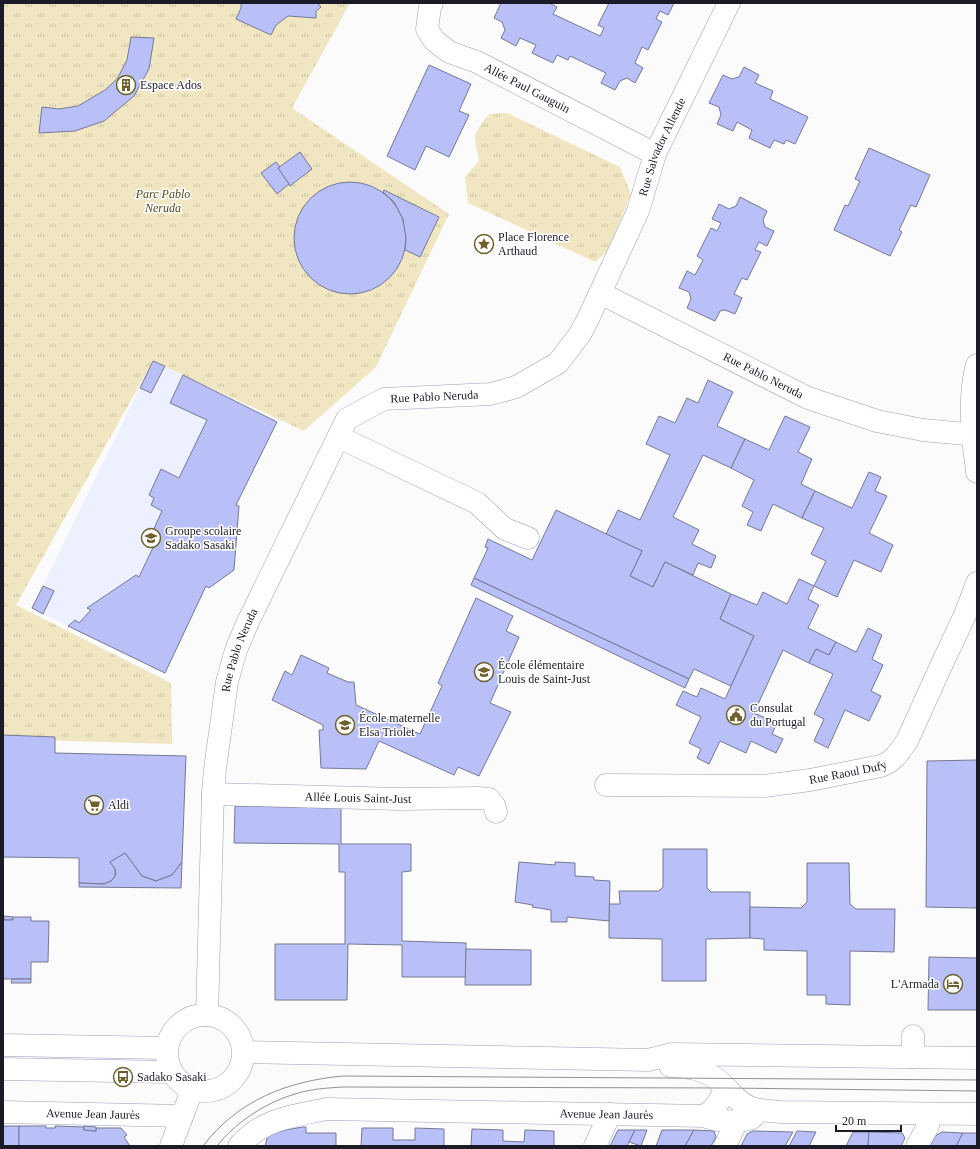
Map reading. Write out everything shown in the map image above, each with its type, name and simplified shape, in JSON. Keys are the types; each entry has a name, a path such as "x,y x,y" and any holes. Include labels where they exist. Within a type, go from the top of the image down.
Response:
{"street":[{"name":"Allée Paul Gauguin","path":"432,3 427,29 434,40 449,52 477,62 655,154"},
{"name":"Rue Salvador Allende","path":"600,293 638,211 655,154 729,3"},
{"name":"Rue Pablo Neruda","path":"208,1015 213,794 227,682 236,650 287,540 347,419 384,399 492,394 516,387 558,363 580,334 600,293 808,398 877,421 923,430 975,435"},
{"path":"977,365 974,375 977,472"},
{"path":"339,437 477,503 505,528 528,538"},
{"name":"Rue Raoul Dufy","path":"606,786 764,786 833,776 881,766 889,762 902,749 907,741 965,616 977,583"},
{"name":"Allée Louis Saint-Just","path":"213,794 400,799 478,798 489,799 494,805 496,812"},
{"path":"208,1015 217,1017 233,1027 239,1034 244,1052 242,1065 237,1076 228,1085 216,1090 204,1092 192,1090 183,1086 171,1072 167,1060 166,1048 172,1034 183,1022 193,1016 208,1015"},
{"path":"913,1036 913,1057"},
{"path":"3,1045 166,1048"},
{"path":"244,1052 648,1060 670,1066 700,1070 716,1078 746,1107 758,1110 781,1112 977,1114"},
{"path":"648,1060 672,1054 977,1058"},
{"path":"3,1069 171,1072"},
{"path":"704,1116 716,1107 726,1088"},
{"path":"171,1146 192,1090"},
{"name":"Avenue Jean Jaurès","path":"239,1146 263,1126 284,1118 327,1109 704,1116 715,1121 737,1121 752,1118 758,1110"},
{"name":"Avenue Jean Jaurès","path":"13,1112 182,1116"},
{"path":"594,1146 610,1114"},
{"path":"917,1146 928,1126 929,1114"},
{"path":"725,1146 737,1121"}],"shaded area":[{"name":"Groupe scolaire Sadako Sasaki","path":"153,361 277,422 236,505 239,506 234,570 209,588 206,586 165,673 32,608"}],"green space":[{"name":"Parc Pablo Neruda","path":"3,3 350,3 292,108 449,214 376,367 304,431 153,361 16,605 171,683 172,744 3,739"},
{"path":"507,113 620,167 631,194 608,251 595,262 468,203 465,177 479,161 475,140 477,131 489,114"}],"building":[{"path":"241,3 317,3 321,7 316,11 316,18 288,16 276,25 271,35 236,19 241,8"},
{"path":"501,3 549,3 557,7 553,14 600,36 604,28 598,25 609,3 674,3 668,15 660,11 656,19 662,22 648,50 642,47 635,63 643,68 635,83 627,78 620,81 615,90 601,83 606,73 570,56 568,60 557,55 553,63 532,53 536,45 520,38 516,46 501,38 505,30 502,22 494,18"},
{"name":"Espace Ados","path":"131,37 154,38 149,69 134,96 104,121 75,131 39,133 42,107 59,109 78,106 105,90 117,79 127,60"},
{"path":"429,65 471,84 459,111 469,115 449,157 426,146 415,170 387,156"},
{"path":"744,67 759,75 755,83 773,91 770,99 808,117 795,144 786,140 784,144 774,140 770,148 749,138 752,130 737,122 733,131 717,124 721,115 719,107 709,103 723,75 732,79 739,77"},
{"path":"869,148 930,175 916,207 911,205 899,230 902,232 890,256 834,230 845,205 848,206 860,181 855,179"},
{"path":"300,152 312,169 290,186 278,168"},
{"path":"276,162 280,167 278,168 289,184 277,194 261,173"},
{"path":"350,182 372,186 390,198 402,216 406,238 402,260 390,278 372,290 350,294 328,290 310,278 298,260 294,238 298,216 310,198 328,186"},
{"path":"384,190 439,217 420,257 405,250 406,238 403,219 394,202 383,192"},
{"path":"740,197 767,211 763,220 765,227 774,231 767,246 759,242 755,250 761,252 747,280 742,278 734,294 742,298 735,314 725,310 720,311 715,321 687,308 691,299 689,292 679,288 687,271 695,275 703,260 697,256 711,228 717,231 721,223 712,219 719,204 729,209 736,206"},
{"path":"153,361 165,366 151,393 140,388"},
{"path":"183,375 277,422 236,505 239,506 234,570 209,588 206,586 165,673 68,626 75,620 79,623 91,610 87,608 136,575 139,577 158,537 152,533 162,511 151,505 154,498 149,495 161,469 179,478 207,420 170,403"},
{"path":"708,380 733,392 717,426 745,439 731,468 703,455 673,517 699,530 692,544 716,556 711,568 698,563 693,575 665,562 653,587 630,576 642,551 606,534 618,510 640,520 670,455 646,444 659,416 675,423 687,398 698,403"},
{"path":"785,416 810,427 798,452 812,459 801,484 815,491 802,518 773,504 761,531 747,525 753,512 742,506 754,480 731,468 745,439 769,450"},
{"path":"869,472 881,477 875,491 887,496 869,533 893,545 881,572 854,560 837,597 814,586 826,561 811,554 824,528 802,518 815,491 852,508"},
{"path":"556,510 642,551 630,576 653,587 665,562 731,594 720,619 754,636 731,686 694,669 689,679 474,578 488,548 485,547 488,539 532,560"},
{"path":"474,578 689,679 685,688 471,585"},
{"path":"799,579 814,586 808,599 819,605 808,628 836,642 829,655 816,649 809,663 783,650 754,713 777,723 772,734 783,739 776,753 751,741 746,753 720,741 709,764 697,758 701,749 689,743 701,717 676,705 683,691 697,697 701,688 725,699 754,636 720,619 731,594 757,605 763,592 787,604"},
{"path":"43,586 54,591 43,614 32,608"},
{"path":"476,598 513,616 506,631 519,637 490,703 511,712 479,776 458,767 454,775 379,741 366,769 321,768 319,730 323,730 323,725 272,700 285,671 292,675 301,655 329,668 327,673 348,682 354,682 356,705 420,734 442,686 438,683"},
{"path":"868,628 882,635 872,659 883,665 871,691 881,696 869,721 845,710 828,748 814,741 824,719 814,714 833,674 809,663 816,649 829,655 836,642 856,652"},
{"name":"Aldi","path":"3,735 55,737 55,753 186,756 182,862 172,875 156,881 142,876 125,853 110,862 115,869 115,876 111,881 104,884 79,883 79,858 3,857"},
{"path":"977,760 977,908 926,907 927,761"},
{"path":"235,806 341,808 341,844 411,844 411,871 402,872 402,941 466,943 466,977 402,977 402,945 348,944 347,1000 275,1000 275,944 345,944 345,872 339,872 339,844 234,843"},
{"path":"663,849 707,849 707,888 711,892 750,892 750,938 706,939 706,981 662,981 662,939 609,938 609,904 620,904 619,891 659,891 663,887"},
{"path":"125,853 142,876 156,881 172,875 182,862 181,888 79,887 79,883 104,884 111,881 116,874 115,869 110,862"},
{"path":"519,862 555,865 555,862 575,863 575,876 594,877 594,880 610,881 609,921 567,917 567,922 551,922 551,910 515,902"},
{"path":"807,863 849,863 850,904 856,909 895,909 894,952 850,951 850,1005 826,1004 826,995 807,995 807,951 764,950 764,939 750,938 750,907 801,908 807,902"},
{"path":"4,916 13,917 13,920 4,920"},
{"path":"13,917 31,917 31,921 49,921 48,962 31,962 31,979 3,979 3,920 13,920"},
{"path":"466,949 531,950 531,985 465,985"},
{"name":"L'Armada","path":"929,957 977,958 977,1010 928,1010"},
{"path":"12,979 31,979 31,983 11,983"},
{"path":"3,1126 19,1126 19,1146 3,1146"},
{"path":"19,1126 46,1126 46,1128 55,1128 55,1126 84,1127 84,1130 96,1131 96,1128 121,1128 127,1135 124,1137 130,1146 19,1146"},
{"path":"84,1126 96,1127 96,1131 84,1130"},
{"path":"306,1127 306,1133 336,1133 336,1146 265,1146 268,1135"},
{"path":"362,1128 393,1128 393,1140 415,1140 415,1128 444,1129 444,1146 361,1146"},
{"path":"472,1129 503,1130 503,1141 524,1142 525,1130 554,1131 554,1146 471,1146"},
{"path":"618,1130 635,1130 627,1146 610,1146"},
{"path":"635,1130 647,1130 641,1146 629,1142"},
{"path":"662,1130 694,1130 685,1146 656,1146"},
{"path":"694,1130 714,1131 716,1137 711,1146 685,1146"},
{"path":"753,1131 793,1132 785,1146 741,1146 747,1134"},
{"path":"797,1131 816,1132 809,1146 789,1146"},
{"path":"853,1132 869,1132 868,1146 846,1146"},
{"path":"869,1132 902,1133 905,1138 901,1146 868,1146"},
{"path":"942,1132 963,1133 956,1146 930,1146 935,1136"},
{"path":"963,1133 977,1133 977,1146 956,1146"}],"tram line":[{"path":"203,1146 232,1116 248,1105 284,1088 343,1076 977,1080"},
{"path":"217,1146 242,1121 262,1108 301,1092 343,1087 726,1088 977,1091"}],"place":[{"name":"Espace Ados","path":"126,85"},
{"name":"Place Florence Arthaud","path":"484,244"},
{"name":"Groupe scolaire Sadako Sasaki","path":"151,538"},
{"name":"École élémentaire Louis de Saint-Just","path":"484,672"},
{"name":"Consulat du Portugal","path":"736,715"},
{"name":"École maternelle Elsa Triolet","path":"345,725"},
{"name":"Aldi","path":"94,805"},
{"name":"L'Armada","path":"953,984"},
{"name":"Sadako Sasaki","path":"123,1077"}]}
